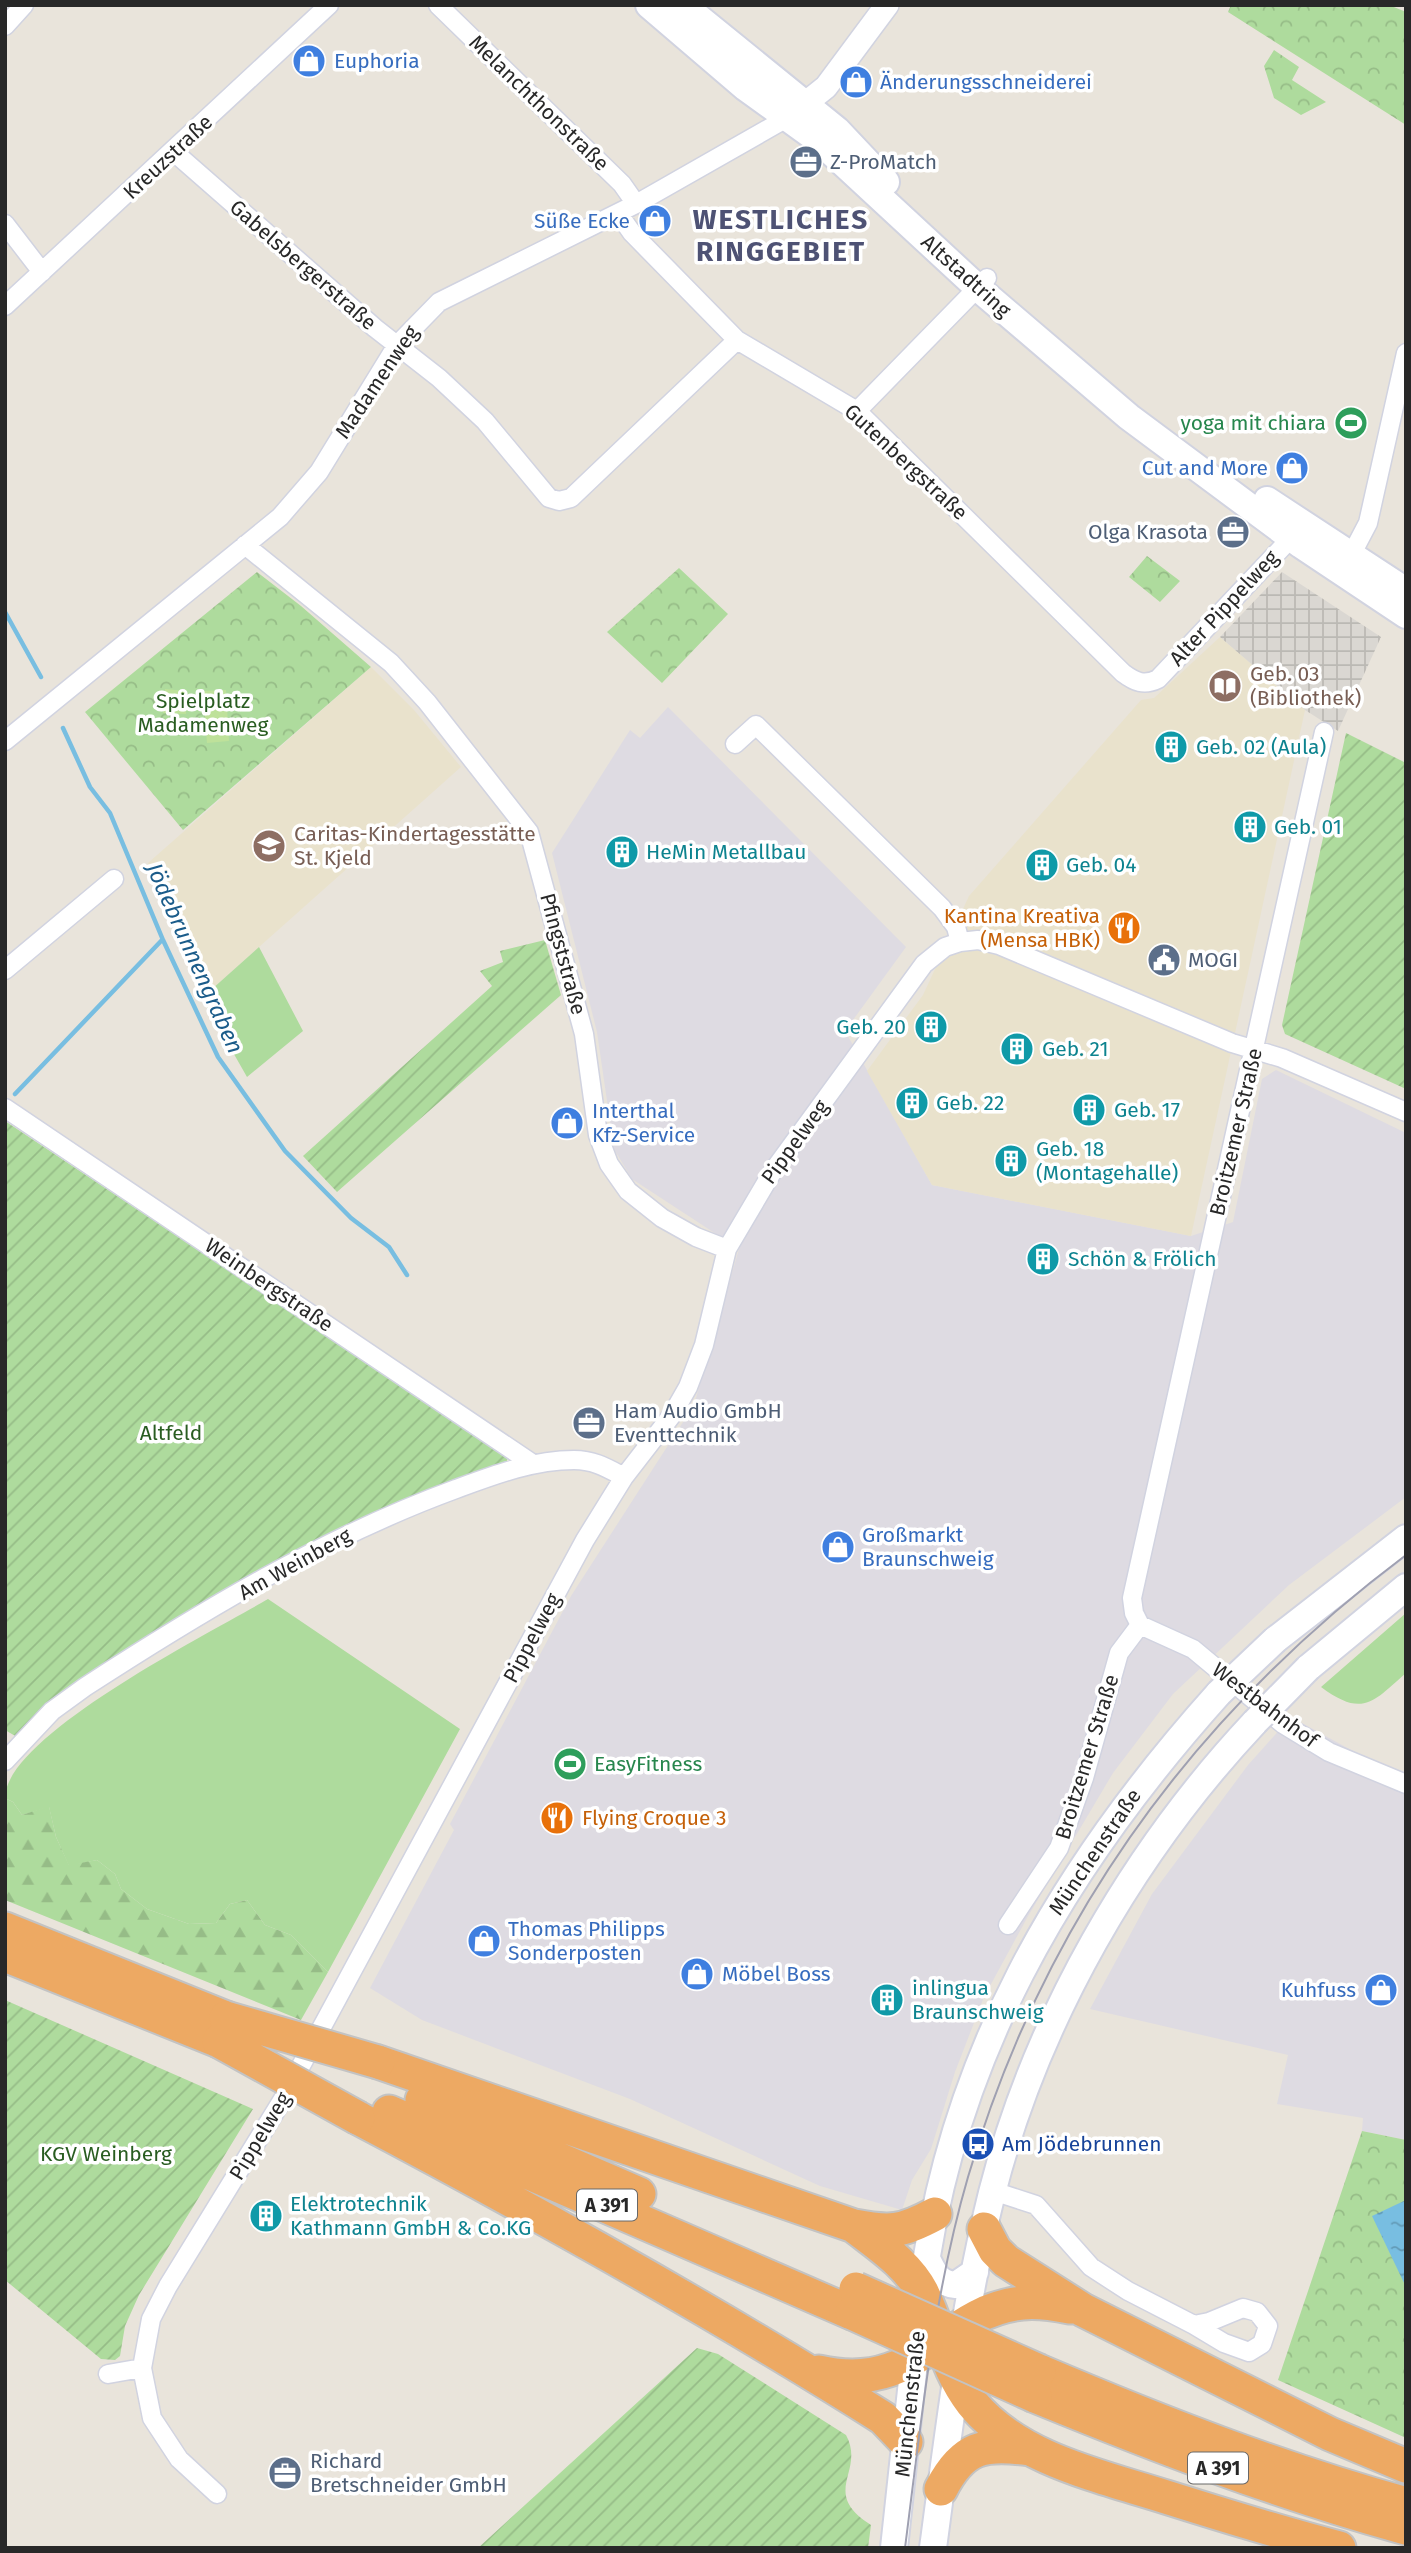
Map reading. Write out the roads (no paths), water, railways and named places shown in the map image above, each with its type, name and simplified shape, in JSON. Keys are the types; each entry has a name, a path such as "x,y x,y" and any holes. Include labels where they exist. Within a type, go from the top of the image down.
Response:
{"highway":[{"path":"5,1929 223,2030 367,2090 854,2226 887,2232 910,2228 935,2214"},
{"path":"5,1955 223,2030 367,2090 546,2218 883,2418 906,2442"},
{"name":"A 391","path":"367,2090 854,2301 1037,2384 1182,2456 1293,2495 1406,2528"},
{"path":"854,2226 909,2272 925,2275 940,2341 957,2381 982,2414 1030,2449"},
{"path":"984,2229 995,2250 1006,2261 1083,2310 1330,2434 1406,2466"},
{"path":"801,2368 847,2378 886,2371 1000,2308 1022,2302 1050,2303 1083,2310"},
{"name":"A 391","path":"1037,2384 1124,2407 1318,2480 1406,2504"},
{"path":"941,2489 958,2461 974,2450 1004,2446 1030,2449 1124,2484 1339,2548"}],"main road":[{"name":"Altstadtring","path":"649,5 693,46 797,111 840,132 983,283 1129,417 1347,564"},
{"name":"Altstadtring","path":"683,5 797,111"},
{"path":"1347,564 1406,591"},
{"path":"1347,564 1406,615"},
{"name":"Münchenstraße","path":"925,2275 935,2214 973,2079 1036,1941 1112,1822 1152,1769 1219,1693 1275,1640 1406,1538"},
{"name":"Münchenstraße","path":"894,2548 906,2442 940,2341 975,2272 993,2190 1040,2054 1105,1924 1159,1841 1197,1790 1255,1722 1308,1668 1406,1587"},
{"path":"925,2275 956,2285 975,2272"},
{"name":"Münchenstraße","path":"933,2548 957,2381"}],"street":[{"path":"5,26 24,5"},
{"name":"Kreuzstraße","path":"5,306 174,152 329,5"},
{"name":"Melanchthonstraße","path":"438,5 622,184 636,204"},
{"name":"Madamenweg","path":"5,741 280,517 307,487 397,345 420,319 450,295 636,204 797,111 826,87 887,5"},
{"name":"Gabelsbergerstraße","path":"174,152 478,414 543,493 559,501 571,498 737,340"},
{"name":"Gutenbergstraße","path":"618,213 632,233 737,340 857,411 1123,673 1140,683 1149,684 1158,679"},
{"path":"5,223 42,272"},
{"path":"857,411 983,283"},
{"path":"1347,564 1368,523 1406,353"},
{"name":"Alter Pippelweg","path":"1158,679 1297,530"},
{"name":"Pfingststraße","path":"245,545 391,663 427,702 529,832 584,1034 598,1135 609,1164 628,1191 662,1218 696,1237 727,1249"},
{"path":"735,744 756,725 942,908 956,927 960,942 978,940 999,945 1254,1051 1282,1058 1406,1112"},
{"name":"Broitzemer Straße","path":"1008,1925 1059,1848 1084,1778 1119,1653 1137,1619 1132,1598 1324,732"},
{"path":"5,970 114,879"},
{"name":"Pippelweg","path":"217,2494 179,2459 162,2436 147,2401 142,2368 151,2319 168,2286 283,2099 585,1540 624,1477 672,1415 688,1387 704,1345 727,1249 773,1171 910,979 936,954 960,942"},
{"name":"Weinbergstraße","path":"5,1108 533,1464"},
{"name":"Am Weinberg","path":"5,1761 52,1711 85,1687 253,1586 352,1532 419,1503 533,1464 573,1460 594,1462 624,1477"},
{"name":"Westbahnhof","path":"1137,1619 1193,1649 1239,1690 1306,1739 1406,1784"},
{"path":"993,2190 1036,2206 1091,2267 1128,2291 1194,2325"},
{"path":"108,2374 142,2368"}],"water":[{"path":"1406,2200 1406,2287 1372,2216"}],"waterway":[{"name":"Jödebrunnengraben","path":"5,612 41,677"},
{"name":"Jödebrunnengraben","path":"63,728 90,787 110,813 163,940 218,1057 285,1151 351,1218 389,1247 407,1275"},
{"path":"15,1094 162,940"}],"tram line":[{"path":"905,2548 929,2361 956,2222 968,2177 1000,2083 1038,1994 1083,1910 1135,1830 1194,1755 1258,1684 1329,1617 1406,1555"}],"place":[{"name":"Euphoria","path":"309,61"},
{"name":"Änderungsschneiderei","path":"856,82"},
{"name":"Z-ProMatch","path":"806,162"},
{"name":"Süße Ecke","path":"655,221"},
{"name":"yoga mit chiara","path":"1351,423"},
{"name":"Cut and More","path":"1292,468"},
{"name":"Olga Krasota","path":"1233,532"},
{"name":"Geb. 03 (Bibliothek)","path":"1225,686"},
{"name":"Geb. 02 (Aula)","path":"1171,747"},
{"name":"Geb. 01","path":"1250,827"},
{"name":"Caritas-Kindertagesstätte St. Kjeld","path":"269,846"},
{"name":"HeMin Metallbau","path":"622,852"},
{"name":"Geb. 04","path":"1042,865"},
{"name":"Kantina Kreativa (Mensa HBK)","path":"1124,928"},
{"name":"MOGI","path":"1164,960"},
{"name":"Geb. 20","path":"931,1027"},
{"name":"Geb. 21","path":"1017,1049"},
{"name":"Geb. 22","path":"912,1103"},
{"name":"Geb. 17","path":"1089,1110"},
{"name":"Interthal Kfz-Service","path":"567,1123"},
{"name":"Geb. 18 (Montagehalle)","path":"1011,1161"},
{"name":"Schön & Frölich","path":"1043,1259"},
{"name":"Ham Audio GmbH Eventtechnik","path":"589,1423"},
{"name":"Großmarkt Braunschweig","path":"838,1547"},
{"name":"EasyFitness","path":"570,1764"},
{"name":"Flying Croque 3","path":"557,1818"},
{"name":"Thomas Philipps Sonderposten","path":"484,1941"},
{"name":"Möbel Boss","path":"697,1974"},
{"name":"Kuhfuss","path":"1381,1990"},
{"name":"inlingua Braunschweig","path":"887,2000"},
{"name":"Am Jödebrunnen","path":"978,2144"},
{"name":"Elektrotechnik Kathmann GmbH & Co.KG","path":"266,2216"},
{"name":"Richard Bretschneider GmbH","path":"285,2473"}],"district":[{"name":"WESTLICHES RINGGEBIET","path":"781,235"}],"park label":[{"name":"Spielplatz Madamenweg","path":"203,713"},
{"name":"Altfeld","path":"171,1433"},
{"name":"KGV Weinberg","path":"106,2154"}]}
